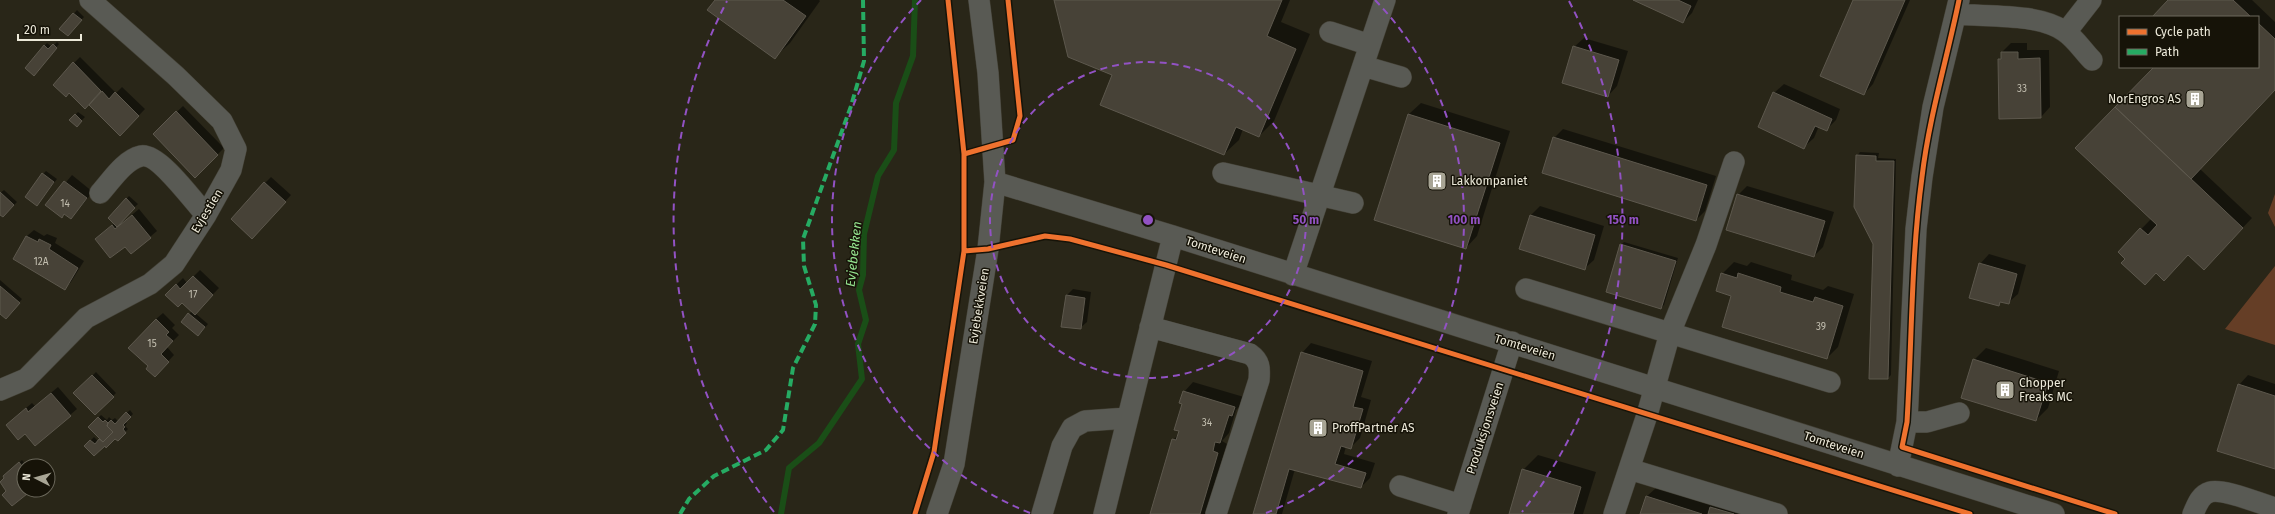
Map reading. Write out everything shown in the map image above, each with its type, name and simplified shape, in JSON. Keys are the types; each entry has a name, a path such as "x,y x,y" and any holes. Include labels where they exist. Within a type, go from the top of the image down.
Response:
{"street":[{"name":"Evjestien","path":"0,390 26,379 86,318 156,279 174,264 206,215 231,170 236,149 222,121 176,76 90,0"},
{"name":"Evjebekkveien","path":"937,514 954,464 988,249 995,182 988,73 979,0"},
{"path":"1293,275 1385,0"},
{"path":"2066,32 2091,0"},
{"path":"1898,466 1907,422 1916,230 1922,177 1933,107 1958,7 2050,23 2066,32 2092,60"},
{"path":"1330,32 1370,45"},
{"path":"1363,66 1401,77"},
{"path":"100,193 126,163 142,156 153,158 163,166 206,215"},
{"path":"1614,514 1670,333 1706,245 1734,162"},
{"path":"1223,173 1320,194 1353,203"},
{"name":"Tomteveien","path":"995,182 1174,236 1293,275 1512,342 1898,466 2020,509 2054,514"},
{"path":"1104,514 1174,236"},
{"path":"1526,289 1830,382"},
{"path":"1150,327 1250,354 1257,359 1260,367 1259,380 1216,514"},
{"name":"Produksjonsveien","path":"1460,510 1512,342"},
{"path":"1907,422 1927,422 1958,413"},
{"path":"1042,514 1062,446 1072,428 1085,421 1127,418"},
{"path":"1629,469 1777,514"},
{"path":"1400,486 1460,510"},
{"path":"2193,514 2200,499 2210,492 2222,493 2275,508"}],"shaded area":[{"path":"2275,194 2275,227 2268,213"},
{"path":"2275,266 2275,345 2225,329"}],"building":[{"path":"715,0 783,0 806,16 775,59 707,10"},
{"path":"1054,0 1282,0 1267,36 1296,49 1259,137 1236,127 1224,155 1100,105 1112,75 1068,57"},
{"path":"1633,0 1678,0 1691,6 1683,23"},
{"path":"1853,0 1905,0 1864,95 1820,76"},
{"path":"2168,0 2233,0 2250,16 2153,16"},
{"path":"73,13 82,20 68,36 59,29"},
{"name":"NorEngros AS","path":"2259,24 2275,39 2275,90 2191,179 2115,107 2153,68 2259,68"},
{"path":"53,44 57,48 34,76 25,68 44,45 48,49"},
{"path":"1573,46 1619,60 1608,97 1562,83"},
{"path":"2001,52 2018,52 2018,59 2040,58 2041,118 1999,119 1998,59 2001,59"},
{"path":"73,62 101,91 85,109 69,93 66,97 53,85"},
{"path":"102,91 109,99 115,92 139,116 120,136 89,105"},
{"path":"1773,92 1832,119 1827,131 1815,126 1804,149 1758,127"},
{"path":"2115,107 2243,228 2204,270 2188,255 2164,281 2156,273 2145,285 2121,263 2125,259 2118,252 2140,228 2148,235 2157,225 2075,148"},
{"path":"176,111 218,155 195,178 153,134"},
{"path":"75,114 82,121 77,127 69,120"},
{"name":"Lakkompaniet","path":"1408,114 1500,143 1466,249 1374,220"},
{"path":"1553,137 1707,185 1696,221 1542,173"},
{"path":"1856,155 1876,156 1876,161 1894,161 1888,379 1869,379 1873,244 1854,207"},
{"path":"42,173 54,182 37,206 25,197"},
{"path":"64,181 87,198 71,219 64,214 62,218 45,205"},
{"path":"264,182 286,202 252,239 231,219"},
{"path":"0,192 14,205 3,217 0,215"},
{"path":"1737,194 1825,221 1814,257 1726,230"},
{"path":"126,198 135,208 117,227 108,218"},
{"path":"132,215 151,238 131,254 125,247 110,258 95,239 112,225 115,229"},
{"path":"1530,215 1595,235 1585,270 1519,249"},
{"path":"26,236 38,242 39,239 51,245 49,249 78,268 65,290 13,259"},
{"path":"1620,244 1676,261 1661,309 1606,292"},
{"path":"1979,263 2017,274 2009,304 2000,302 1999,306 1969,298"},
{"path":"1721,273 1737,278 1738,273 1781,287 1780,292 1813,302 1815,297 1843,306 1827,359 1722,327 1731,296 1716,291"},
{"path":"193,276 213,295 195,315 182,303 178,307 165,295 176,284 180,289"},
{"path":"0,286 20,303 6,319 0,314"},
{"path":"1066,295 1085,298 1081,329 1061,327"},
{"path":"188,313 205,327 198,336 181,322"},
{"path":"156,319 169,332 166,335 173,341 161,354 169,362 155,377 146,369 148,366 128,348"},
{"name":"ProffPartner AS","path":"1301,352 1363,371 1353,407 1363,409 1351,449 1341,446 1335,464 1366,473 1361,488 1289,469 1276,514 1253,514"},
{"name":"Chopper Freaks MC","path":"1973,359 2048,383 2036,421 1961,398"},
{"path":"92,375 114,397 95,415 73,393"},
{"path":"2238,384 2275,396 2275,469 2217,451"},
{"path":"1183,391 1235,407 1232,416 1229,415 1220,443 1215,442 1213,451 1218,453 1200,514 1150,514 1172,439 1176,440 1179,431 1174,430 1182,404 1179,403"},
{"path":"51,393 71,416 35,446 25,434 18,440 6,425 26,408 28,412"},
{"path":"126,412 131,417 123,425 125,427 123,429 126,433 118,441 115,439 106,448 105,446 94,456 84,446 90,440 95,444 99,439 103,442 113,432 107,426 108,423 111,420 115,424"},
{"path":"98,417 103,422 105,420 108,423 107,426 113,432 103,442 88,427"},
{"path":"16,465 16,498 22,498 12,506 2,495 6,491 0,482 4,478 3,476"},
{"path":"1522,469 1581,487 1573,514 1509,514"},
{"path":"1646,496 1702,514 1640,514"},
{"path":"1710,507 1734,514 1708,514"}],"waterway":[{"name":"Evjebekken","path":"781,514 789,468 819,443 862,379 858,344 866,320 859,290 863,275 864,234 878,176 894,150 896,103 913,56 915,0"}],"marked path":[{"path":"680,514 689,499 714,476 766,450 783,430 793,368 815,324 816,305 804,266 803,239 851,106 864,61 863,0"}],"cycle path":[{"path":"948,0 964,154"},
{"path":"915,514 934,452 964,251 964,154 1013,140 1020,116 1008,0"},
{"path":"1959,0 1929,132 1918,207 1907,422 1902,447 2115,514"},
{"path":"964,251 988,249 1045,236 1070,239 1166,265 1970,514"}],"place":[{"name":"NorEngros AS","path":"2195,99"},
{"name":"Lakkompaniet","path":"1437,181"},
{"name":"Chopper Freaks MC","path":"2005,390"},
{"name":"ProffPartner AS","path":"1318,428"}]}
